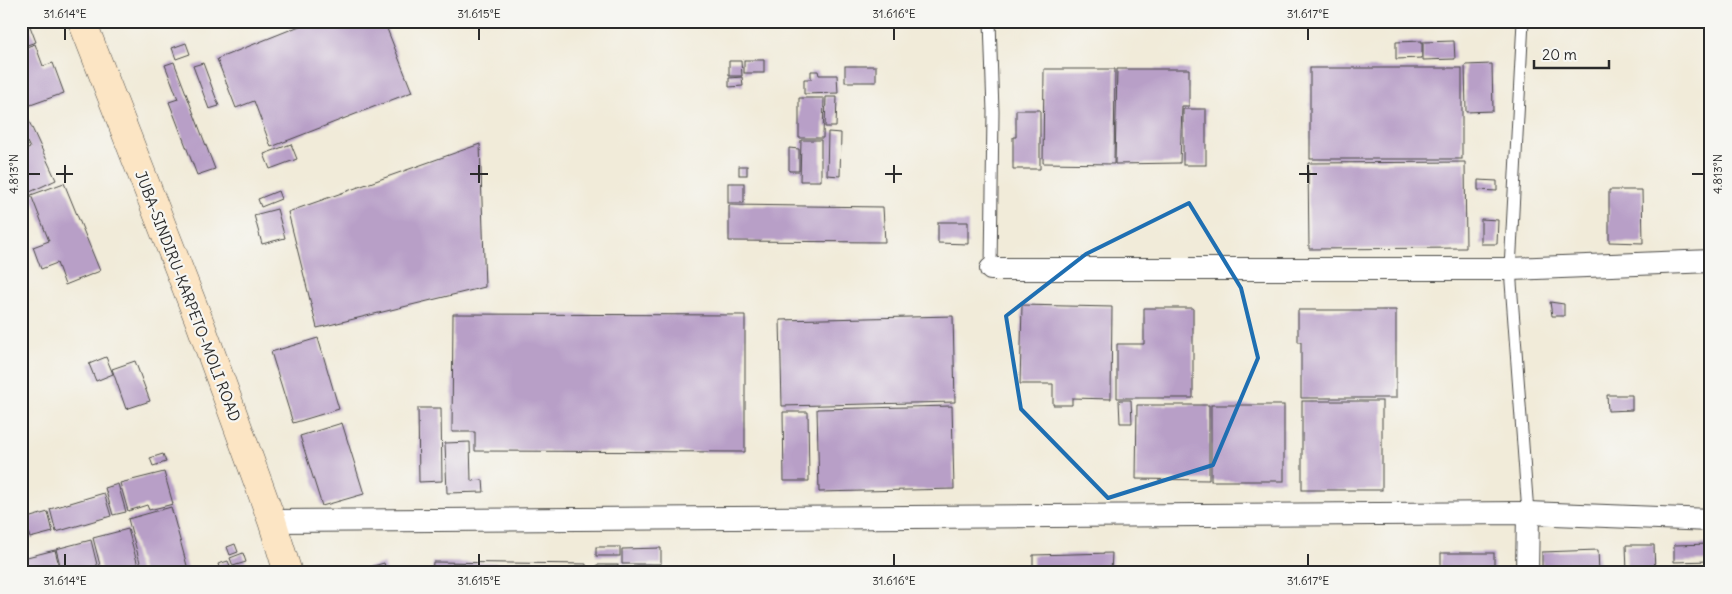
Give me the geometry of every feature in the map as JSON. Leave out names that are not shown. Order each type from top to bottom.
[{"type":"main road","name":"JUBA-SINDIRU-KARPETO-MOLI ROAD","points":[[82,21],[200,324],[272,521],[288,573]]},
{"type":"street","points":[[991,269],[1510,269],[1711,261]]},
{"type":"street","points":[[272,521],[1528,513],[1711,520]]},
{"type":"street","points":[[1527,573],[1528,513]]},
{"type":"lane","points":[[990,21],[993,112],[991,269]]},
{"type":"lane","points":[[1523,21],[1510,269],[1528,513]]},
{"type":"highlighted area","points":[[1189,203],[1241,288],[1258,358],[1213,465],[1108,498],[1021,409],[1006,316],[1086,254]]},
{"type":"building","points":[[21,21],[28,21],[36,42],[21,47]]},
{"type":"building","points":[[312,21],[384,21],[412,92],[271,147],[254,101],[236,108],[217,59]]},
{"type":"building","points":[[1422,41],[1422,58],[1396,59],[1396,42]]},
{"type":"building","points":[[1454,41],[1455,59],[1423,60],[1423,42]]},
{"type":"building","points":[[186,43],[190,54],[176,59],[172,48]]},
{"type":"building","points":[[35,44],[43,66],[53,63],[64,93],[25,107],[21,98],[21,49]]},
{"type":"building","points":[[744,60],[764,60],[764,73],[744,73]]},
{"type":"building","points":[[729,61],[741,61],[742,76],[729,76]]},
{"type":"building","points":[[174,62],[215,169],[197,175],[169,102],[178,99],[165,65]]},
{"type":"building","points":[[203,63],[219,106],[209,109],[193,66]]},
{"type":"building","points":[[1492,64],[1493,111],[1466,112],[1465,65]]},
{"type":"building","points":[[845,66],[876,66],[876,82],[845,82]]},
{"type":"building","points":[[1310,68],[1462,68],[1462,159],[1310,159]]},
{"type":"building","points":[[1044,69],[1115,69],[1114,164],[1043,163]]},
{"type":"building","points":[[1117,69],[1189,69],[1189,106],[1182,106],[1180,163],[1115,164]]},
{"type":"building","points":[[811,71],[818,71],[819,75],[837,75],[838,93],[804,94],[804,79],[811,79]]},
{"type":"building","points":[[742,77],[743,86],[729,87],[729,78]]},
{"type":"building","points":[[826,97],[837,97],[836,127],[825,127]]},
{"type":"building","points":[[799,98],[824,98],[823,138],[799,138]]},
{"type":"building","points":[[1183,109],[1206,109],[1206,165],[1183,165]]},
{"type":"building","points":[[1016,110],[1040,110],[1040,169],[1013,169],[1013,137],[1016,137]]},
{"type":"building","points":[[27,117],[56,180],[30,192],[21,173],[21,152],[30,148],[27,142],[21,144],[21,119]]},
{"type":"building","points":[[828,132],[841,133],[840,176],[827,175]]},
{"type":"building","points":[[801,140],[821,140],[821,181],[800,181]]},
{"type":"building","points":[[291,144],[297,159],[270,169],[264,154]]},
{"type":"building","points":[[480,144],[485,287],[317,328],[288,212]]},
{"type":"building","points":[[789,148],[799,149],[799,171],[789,171]]},
{"type":"building","points":[[1465,162],[1466,248],[1309,249],[1308,163]]},
{"type":"building","points":[[739,166],[747,166],[747,175],[739,175]]},
{"type":"building","points":[[1478,180],[1497,181],[1497,191],[1478,190]]},
{"type":"building","points":[[64,183],[100,271],[65,285],[57,263],[41,269],[33,247],[49,241],[31,195]]},
{"type":"building","points":[[728,183],[744,183],[744,203],[728,203]]},
{"type":"building","points":[[1609,190],[1642,190],[1643,243],[1609,242]]},
{"type":"building","points":[[278,191],[281,199],[261,207],[258,199]]},
{"type":"building","points":[[729,205],[883,207],[885,242],[729,241]]},
{"type":"building","points":[[277,209],[285,238],[262,244],[254,215]]},
{"type":"building","points":[[1481,219],[1498,220],[1497,244],[1481,244]]},
{"type":"building","points":[[938,222],[968,222],[968,244],[938,243]]},
{"type":"building","points":[[1550,302],[1564,304],[1564,316],[1552,316]]},
{"type":"building","points":[[1022,305],[1112,307],[1111,399],[1072,398],[1072,405],[1053,405],[1053,384],[1020,384]]},
{"type":"building","points":[[1144,308],[1193,308],[1193,398],[1117,398],[1117,344],[1144,344]]},
{"type":"building","points":[[1298,310],[1396,310],[1396,398],[1301,398],[1301,342],[1298,342]]},
{"type":"building","points":[[453,314],[745,315],[745,452],[475,451],[475,432],[452,432]]},
{"type":"building","points":[[953,316],[955,402],[782,406],[780,320]]},
{"type":"building","points":[[318,338],[339,409],[293,423],[271,352]]},
{"type":"building","points":[[106,357],[113,374],[96,381],[89,364]]},
{"type":"building","points":[[135,361],[150,401],[126,409],[112,369]]},
{"type":"building","points":[[1607,395],[1632,395],[1632,410],[1608,411]]},
{"type":"building","points":[[1119,400],[1131,400],[1132,423],[1120,423]]},
{"type":"building","points":[[1302,401],[1382,401],[1382,490],[1302,490]]},
{"type":"building","points":[[1137,405],[1209,405],[1209,480],[1136,479]]},
{"type":"building","points":[[1211,405],[1284,405],[1284,481],[1211,481]]},
{"type":"building","points":[[952,406],[954,489],[819,492],[817,409]]},
{"type":"building","points":[[418,408],[441,408],[442,481],[419,482]]},
{"type":"building","points":[[783,412],[808,412],[809,481],[784,481]]},
{"type":"building","points":[[342,423],[364,494],[322,506],[300,436]]},
{"type":"building","points":[[470,442],[471,481],[483,480],[484,492],[447,493],[445,443]]},
{"type":"building","points":[[163,454],[166,462],[153,466],[150,458]]},
{"type":"building","points":[[164,472],[173,504],[149,510],[147,505],[128,511],[120,483]]},
{"type":"building","points":[[118,484],[126,512],[113,515],[105,488]]},
{"type":"building","points":[[104,493],[111,516],[56,532],[50,509]]},
{"type":"building","points":[[171,507],[189,573],[143,573],[128,519]]},
{"type":"building","points":[[48,512],[53,532],[30,538],[24,519]]},
{"type":"building","points":[[21,521],[27,541],[21,543]]},
{"type":"building","points":[[128,529],[140,573],[102,573],[93,538]]},
{"type":"building","points":[[91,540],[99,573],[62,573],[56,549]]},
{"type":"building","points":[[235,544],[238,552],[230,555],[227,547]]},
{"type":"building","points":[[1711,544],[1711,561],[1674,562],[1674,545]]},
{"type":"building","points":[[1626,545],[1654,545],[1655,573],[1627,573]]},
{"type":"building","points":[[596,547],[620,547],[620,556],[596,556]]},
{"type":"building","points":[[661,548],[661,564],[622,564],[622,549]]},
{"type":"building","points":[[55,550],[61,573],[27,573],[23,558]]},
{"type":"building","points":[[1598,550],[1599,573],[1542,573],[1542,552]]},
{"type":"building","points":[[243,553],[246,562],[233,566],[230,558]]},
{"type":"building","points":[[1112,553],[1111,573],[1033,573],[1033,555]]},
{"type":"building","points":[[1441,553],[1494,553],[1494,573],[1441,573]]},
{"type":"building","points":[[228,561],[233,573],[221,573],[218,564]]},
{"type":"building","points":[[433,562],[586,564],[586,573],[432,573]]},
{"type":"building","points":[[384,563],[387,573],[353,573],[353,572]]},
{"type":"building","points":[[597,565],[618,565],[618,573],[597,573]]},
{"type":"building","points":[[637,566],[654,566],[654,573],[637,573]]}]
